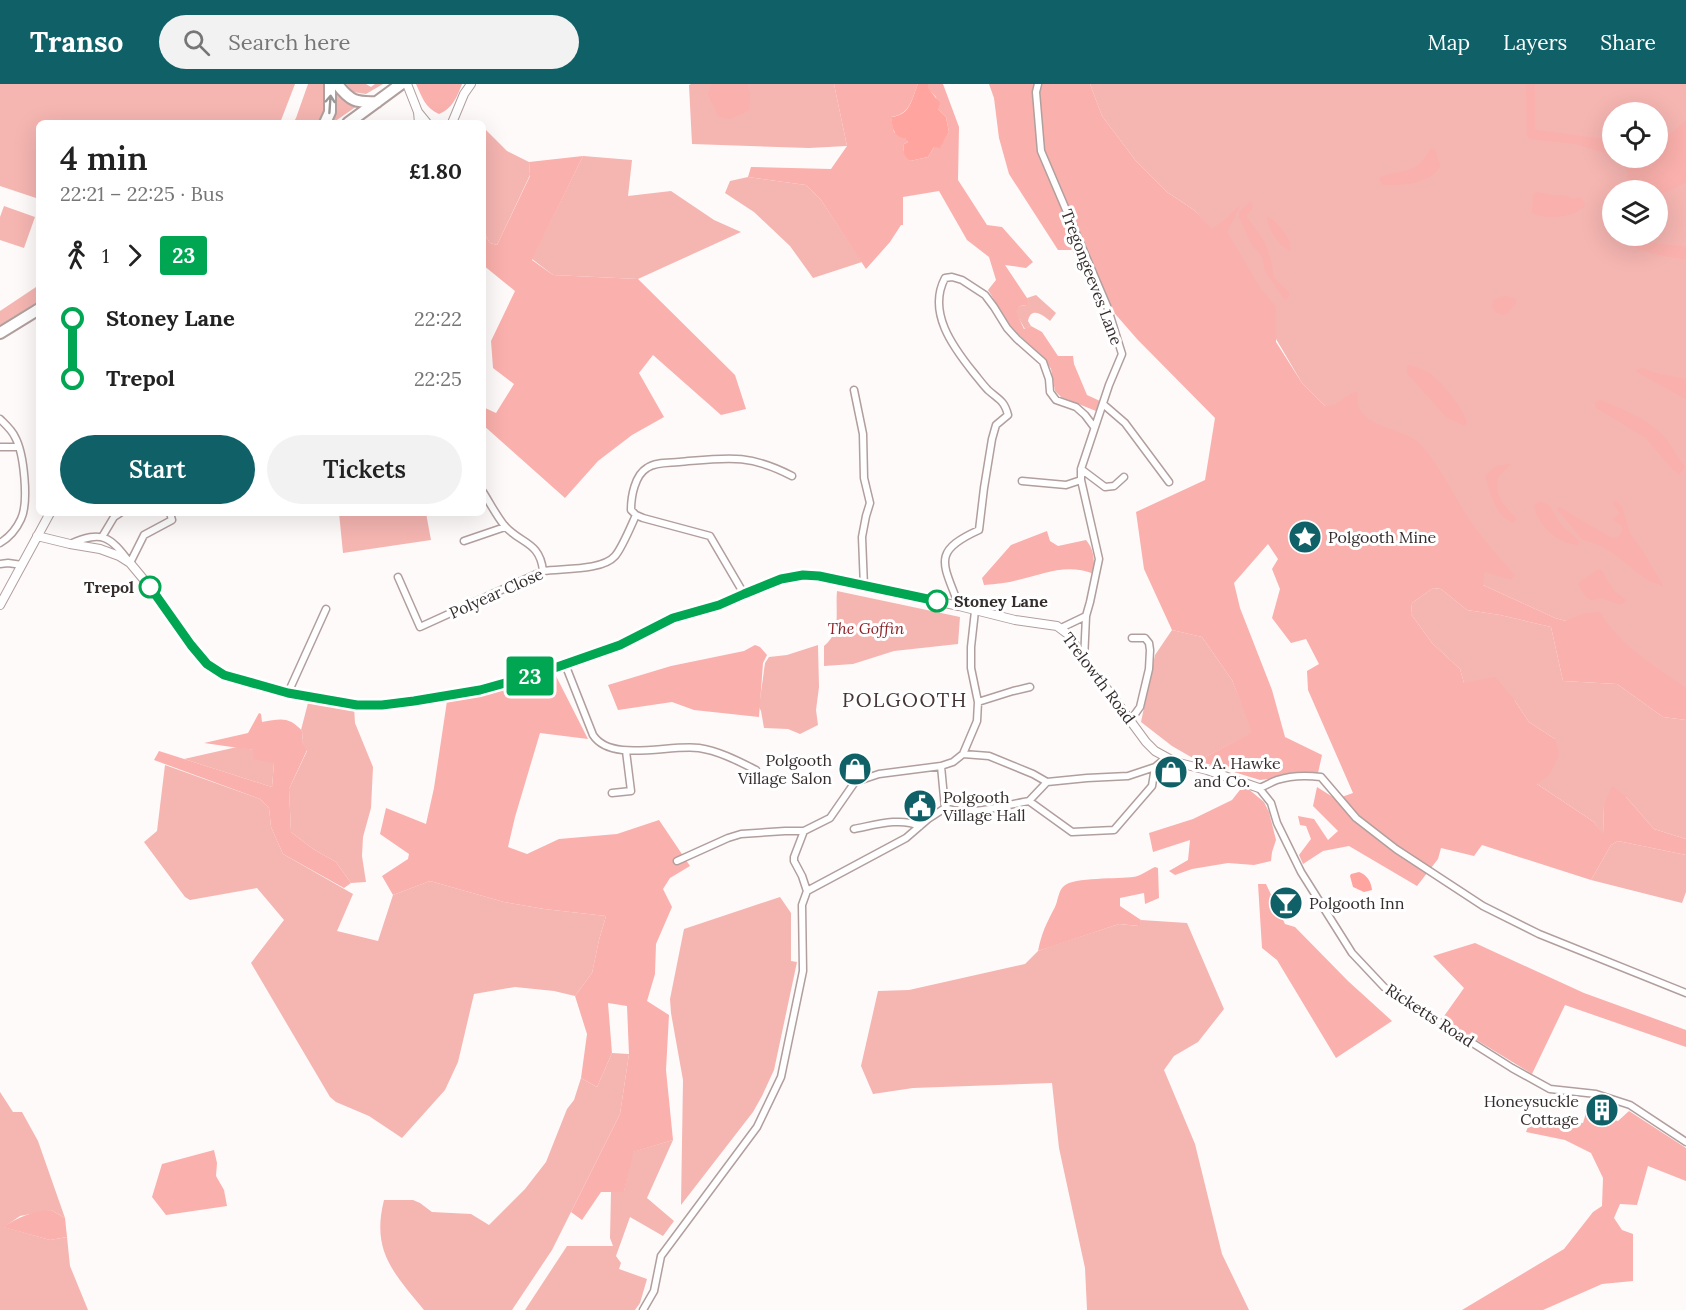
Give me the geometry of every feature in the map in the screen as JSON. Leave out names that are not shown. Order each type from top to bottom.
[{"type":"highway","points":[[326,120],[330,112],[330,84]]},
{"type":"highway","points":[[337,84],[355,101],[378,102]]},
{"type":"highway","points":[[352,120],[401,84]]},
{"type":"highway","points":[[0,333],[36,311]]},
{"type":"street","points":[[407,84],[419,120]]},
{"type":"street","points":[[464,84],[464,94]]},
{"type":"street","points":[[453,120],[464,94],[471,84]]},
{"type":"street","name":"Tregongeeves Lane","points":[[1038,84],[1036,92],[1041,151],[1107,306],[1122,354],[1094,427],[1081,469],[1081,480],[1099,559],[1086,616],[1084,660]]},
{"type":"street","points":[[418,112],[425,120]]},
{"type":"street","points":[[959,606],[946,571],[946,553],[948,548],[956,542],[979,530],[996,425],[1008,415],[1006,405],[988,390],[949,339],[941,318],[939,295],[945,278],[952,277],[962,280],[985,295],[1007,328],[1043,362],[1049,379],[1050,392],[1056,400],[1076,407],[1094,427]]},
{"type":"street","points":[[854,390],[863,434],[864,478],[870,503],[862,537],[864,587]]},
{"type":"street","points":[[1103,404],[1125,423],[1169,483]]},
{"type":"street","points":[[0,419],[14,435],[22,459],[25,486],[22,517],[11,536],[0,543]]},
{"type":"street","points":[[0,447],[18,447]]},
{"type":"street","points":[[744,594],[710,536],[636,515],[631,510],[636,483],[640,474],[648,467],[732,457],[768,465],[792,476]]},
{"type":"street","points":[[1081,469],[1105,487],[1114,486],[1124,477]]},
{"type":"street","points":[[1023,481],[1066,484],[1081,480]]},
{"type":"street","points":[[486,497],[505,527],[538,552],[542,560],[543,571]]},
{"type":"street","name":"Polyear Close","points":[[398,577],[420,627],[543,571],[601,565],[615,556],[636,515]]},
{"type":"street","points":[[0,605],[48,516]]},
{"type":"street","points":[[102,537],[116,516]]},
{"type":"street","points":[[70,544],[87,537],[102,537],[118,547],[130,563],[144,535],[172,519],[171,516]]},
{"type":"street","points":[[464,541],[505,527]]},
{"type":"street","name":"Trelowth Road","points":[[37,536],[100,549],[130,563],[150,586],[191,645],[207,664],[224,675],[288,693],[357,705],[382,705],[480,690],[537,674],[620,645],[673,618],[719,605],[781,579],[803,575],[819,576],[1015,620],[1057,626],[1068,635],[1084,660],[1155,751],[1181,764],[1207,770],[1259,788]]},
{"type":"street","points":[[0,564],[22,564]]},
{"type":"street","points":[[288,693],[326,609]]},
{"type":"street","points":[[677,861],[741,834],[804,831],[830,818],[855,782],[879,774],[953,762],[963,754],[977,721],[978,702],[971,668],[975,611]]},
{"type":"street","points":[[1061,628],[1086,616]]},
{"type":"street","points":[[1130,720],[1140,706],[1149,669],[1150,650],[1145,638],[1132,639]]},
{"type":"street","points":[[565,664],[597,742],[615,750],[626,751],[700,748],[756,770]]},
{"type":"street","points":[[978,702],[1013,690],[1030,687]]},
{"type":"street","points":[[612,793],[632,791],[626,751]]},
{"type":"street","points":[[963,754],[989,756],[1047,782],[1128,776],[1155,767],[1166,758]]},
{"type":"street","points":[[941,765],[945,808]]},
{"type":"street","points":[[1029,801],[1072,832],[1114,831],[1152,786],[1155,767]]},
{"type":"street","points":[[1259,788],[1276,780],[1302,775],[1321,777],[1356,818],[1396,849],[1483,906],[1539,934],[1686,993]]},
{"type":"street","points":[[807,891],[906,838],[945,808],[975,811],[1029,801],[1047,782]]},
{"type":"street","name":"Ricketts Road","points":[[1259,788],[1271,803],[1277,823],[1301,872],[1352,953],[1384,987],[1512,1068],[1550,1089],[1596,1094],[1630,1105],[1686,1142]]},
{"type":"street","points":[[854,829],[899,822],[920,826]]},
{"type":"street","points":[[643,1310],[654,1291],[661,1256],[756,1127],[781,1077],[803,971],[802,904],[807,891],[794,861],[804,831]]},
{"type":"green space","points":[[0,84],[295,84],[281,120],[36,120],[36,198],[0,186]]},
{"type":"green space","points":[[308,84],[327,84],[329,104],[322,120],[295,120]]},
{"type":"green space","points":[[346,84],[366,84],[371,87],[375,84],[383,84],[366,94],[353,92]]},
{"type":"green space","points":[[834,84],[847,146],[809,148],[692,144],[689,85]]},
{"type":"green space","points":[[1090,84],[1686,84],[1686,689],[1566,621],[1483,585],[1302,383],[1211,229],[1194,210],[1167,192],[1136,161],[1102,116]]},
{"type":"green space","points":[[333,85],[357,106],[337,120],[332,120]]},
{"type":"green space","points":[[486,130],[507,151],[529,162],[530,175],[497,245],[490,243],[486,236]]},
{"type":"green space","points":[[583,156],[632,160],[628,196],[671,191],[714,220],[741,232],[638,279],[553,275],[532,259]]},
{"type":"green space","points":[[748,177],[806,185],[821,200],[862,262],[813,278],[790,246],[754,212],[725,193],[730,181]]},
{"type":"green space","points":[[4,206],[35,217],[24,248],[0,240],[0,217]]},
{"type":"green space","points":[[36,287],[36,303],[0,325],[0,311]]},
{"type":"green space","points":[[1036,295],[1056,313],[1050,321],[1038,313],[1032,314],[1028,321],[1031,326],[1025,329],[1015,312],[1020,306],[1027,305],[1027,298]]},
{"type":"green space","points":[[339,516],[427,516],[431,540],[343,553]]},
{"type":"green space","points":[[1433,588],[1441,589],[1467,610],[1551,627],[1563,681],[1617,684],[1663,717],[1686,720],[1686,839],[1654,829],[1626,797],[1604,805],[1603,835],[1594,822],[1537,784],[1555,739],[1529,722],[1515,701],[1464,683],[1460,669],[1432,643],[1411,614],[1412,603]]},
{"type":"green space","name":"The Goffin","points":[[837,591],[960,617],[958,644],[894,651],[853,664],[824,666],[824,646],[830,640],[837,621]]},
{"type":"green space","points":[[1172,630],[1202,637],[1232,680],[1253,732],[1198,761],[1172,746],[1141,722],[1155,655]]},
{"type":"green space","points":[[818,645],[819,687],[816,710],[818,725],[800,734],[788,729],[764,728],[759,707],[765,663],[769,657],[787,655]]},
{"type":"green space","points":[[309,699],[354,707],[355,723],[373,767],[371,808],[363,837],[362,856],[366,882],[351,883],[336,862],[313,849],[291,832],[289,789],[307,751],[302,741],[303,732],[301,730]]},
{"type":"green space","points":[[237,747],[254,750],[274,763],[272,787],[184,759]]},
{"type":"green space","points":[[165,765],[260,799],[269,808],[271,827],[283,854],[353,894],[337,931],[378,941],[393,895],[430,881],[504,902],[606,916],[592,973],[575,996],[554,991],[515,987],[474,994],[458,1062],[445,1090],[402,1138],[369,1116],[336,1102],[330,1097],[251,963],[284,920],[257,888],[190,900],[185,897],[144,842],[157,831]]},
{"type":"green space","points":[[1618,841],[1686,855],[1686,892],[1682,903],[1591,880],[1611,845]]},
{"type":"green space","points":[[780,897],[791,913],[791,961],[797,962],[774,1070],[753,1112],[681,1205],[683,1080],[670,999],[684,929]]},
{"type":"green space","points":[[1141,920],[1187,923],[1224,1009],[1198,1042],[1174,1056],[1164,1070],[1195,1144],[1222,1254],[1249,1310],[1087,1310],[1085,1268],[1059,1148],[1052,1083],[913,1088],[873,1094],[861,1066],[878,991],[909,990],[1025,964],[1038,951],[1119,924],[1138,926]]},
{"type":"green space","points":[[612,1053],[629,1054],[620,1114],[552,1250],[512,1310],[424,1310],[395,1273],[383,1248],[381,1218],[384,1200],[413,1200],[432,1212],[471,1214],[489,1225],[525,1189],[546,1162],[567,1109],[574,1100],[581,1078],[597,1087]]},
{"type":"green space","points":[[0,1092],[13,1112],[22,1112],[38,1141],[65,1218],[51,1210],[20,1216],[4,1227],[50,1240],[67,1237],[70,1266],[88,1310],[0,1310]]},
{"type":"green space","points":[[673,1140],[647,1198],[674,1221],[663,1236],[630,1217],[616,1256],[621,1263],[619,1269],[647,1279],[640,1303],[635,1310],[525,1310],[567,1246],[613,1246],[610,1238],[611,1192],[624,1191],[632,1152]]},
{"type":"shaded area","points":[[416,84],[462,84],[451,106],[439,114],[427,105]]},
{"type":"shaded area","points":[[712,84],[747,84],[750,94],[749,110],[730,119],[718,116],[708,94]]},
{"type":"shaded area","points":[[834,84],[918,84],[912,101],[903,113],[891,117],[894,132],[908,142],[904,144],[903,150],[910,161],[928,157],[934,147],[940,147],[949,132],[946,117],[938,109],[936,97],[927,88],[929,84],[943,84],[959,127],[958,180],[987,225],[1002,227],[1033,262],[1026,268],[1005,265],[1027,298],[1027,305],[1020,306],[1016,312],[1024,329],[1031,326],[1042,332],[1058,356],[1073,356],[1087,395],[1100,401],[1096,411],[1061,397],[1055,391],[1051,369],[1045,359],[1009,324],[988,290],[996,280],[989,257],[967,240],[939,191],[903,197],[903,225],[866,269],[821,200],[806,185],[748,177],[751,167],[831,169],[847,146]]},
{"type":"shaded area","points":[[918,84],[929,84],[928,88],[940,103],[938,109],[946,117],[949,132],[940,148],[934,147],[928,157],[910,161],[903,152],[904,144],[908,142],[896,134],[891,117],[898,116],[906,110]]},
{"type":"shaded area","points":[[989,84],[1090,84],[1102,116],[1136,161],[1167,192],[1194,210],[1212,229],[1240,205],[1227,232],[1260,288],[1276,307],[1276,342],[1302,383],[1325,406],[1331,406],[1357,392],[1359,408],[1365,416],[1420,444],[1476,529],[1515,576],[1510,579],[1484,572],[1483,585],[1566,621],[1582,614],[1600,612],[1627,645],[1686,688],[1686,720],[1663,717],[1617,684],[1563,681],[1551,627],[1467,610],[1441,589],[1433,588],[1412,603],[1411,614],[1432,643],[1460,669],[1464,683],[1495,677],[1529,722],[1555,739],[1559,755],[1549,775],[1537,784],[1594,822],[1603,834],[1604,805],[1612,786],[1626,797],[1654,829],[1686,839],[1686,855],[1618,841],[1611,845],[1591,880],[1482,845],[1474,856],[1441,848],[1438,859],[1417,886],[1349,846],[1323,851],[1303,864],[1299,855],[1311,839],[1306,826],[1300,825],[1298,816],[1314,819],[1328,840],[1338,831],[1313,806],[1317,787],[1336,799],[1353,793],[1308,690],[1307,671],[1319,664],[1306,639],[1291,643],[1272,618],[1280,589],[1272,569],[1278,559],[1268,544],[1234,583],[1240,608],[1272,690],[1285,737],[1322,755],[1318,773],[1260,780],[1198,761],[1252,732],[1232,680],[1202,637],[1172,630],[1144,569],[1136,512],[1205,480],[1215,418],[1137,339],[1090,285],[1072,250],[1058,250],[1009,174],[999,138],[994,98]]},
{"type":"shaded area","points":[[1526,84],[1535,84],[1535,130],[1602,139],[1602,152],[1576,144],[1531,139],[1527,136]]},
{"type":"shaded area","points":[[1686,120],[1686,182],[1668,191],[1668,180],[1628,180],[1626,168],[1668,168],[1668,136]]},
{"type":"shaded area","points":[[1430,149],[1435,149],[1440,166],[1429,177],[1414,183],[1382,185],[1379,178],[1408,170],[1420,164]]},
{"type":"shaded area","points":[[583,156],[532,260],[553,275],[638,279],[735,375],[746,409],[721,415],[653,355],[639,373],[664,417],[632,435],[598,461],[565,498],[486,428],[486,408],[496,413],[514,384],[493,368],[491,341],[515,291],[486,267],[486,236],[490,243],[497,245],[530,176],[529,162]]},
{"type":"shaded area","points":[[1536,192],[1564,195],[1573,199],[1580,197],[1585,206],[1566,215],[1545,217],[1538,215],[1532,213],[1533,195]]},
{"type":"shaded area","points":[[1251,201],[1252,209],[1246,216],[1264,241],[1271,260],[1274,278],[1289,293],[1285,300],[1265,271],[1262,256],[1252,245],[1239,217],[1239,212]]},
{"type":"shaded area","points":[[1267,217],[1275,222],[1290,242],[1290,251],[1275,237]]},
{"type":"shaded area","points":[[1668,245],[1686,247],[1686,259],[1669,257],[1632,246]]},
{"type":"shaded area","points":[[1505,296],[1516,299],[1516,303],[1504,315],[1497,313],[1492,307],[1493,300]]},
{"type":"shaded area","points":[[1407,365],[1427,372],[1440,383],[1461,410],[1467,423],[1465,426],[1446,417],[1407,373]]},
{"type":"shaded area","points":[[1642,368],[1686,379],[1686,399],[1635,371]]},
{"type":"shaded area","points":[[1601,400],[1636,416],[1660,433],[1685,467],[1679,474],[1646,438],[1595,407],[1595,402]]},
{"type":"shaded area","points":[[1511,464],[1497,478],[1497,490],[1507,509],[1515,517],[1516,520],[1513,522],[1498,510],[1485,476],[1496,466]]},
{"type":"shaded area","points":[[1616,501],[1622,507],[1630,534],[1663,586],[1647,579],[1601,546],[1583,540],[1557,509],[1559,507],[1610,537],[1617,538],[1622,532],[1622,526],[1613,520],[1620,513],[1613,503]]},
{"type":"shaded area","points":[[1539,502],[1550,506],[1561,525],[1578,540],[1577,545],[1555,537],[1544,526],[1534,506]]},
{"type":"shaded area","points":[[1047,531],[1050,541],[1058,546],[1086,540],[1094,560],[1094,574],[1065,569],[1010,582],[984,585],[982,578],[1011,545]]},
{"type":"shaded area","points":[[1597,570],[1601,570],[1614,591],[1626,600],[1624,603],[1619,604],[1601,598],[1592,600],[1587,598],[1578,584]]},
{"type":"shaded area","points":[[755,645],[767,655],[763,663],[759,717],[694,710],[672,702],[618,710],[608,685],[671,666],[744,651]]},
{"type":"shaded area","points":[[556,676],[588,739],[540,733],[508,847],[527,854],[559,839],[617,834],[659,820],[690,866],[670,878],[663,889],[672,907],[656,944],[655,974],[647,1001],[669,1015],[666,1070],[673,1140],[633,1152],[624,1192],[601,1192],[582,1220],[571,1212],[620,1114],[629,1054],[627,1006],[608,1003],[612,1053],[597,1087],[581,1078],[587,1034],[575,996],[592,973],[606,916],[504,902],[430,881],[393,895],[382,876],[408,859],[409,854],[380,834],[386,808],[426,824],[434,788],[447,701]]},
{"type":"shaded area","points":[[259,713],[262,722],[289,721],[303,732],[302,741],[307,750],[289,789],[291,832],[313,849],[336,862],[351,883],[344,888],[283,854],[271,827],[269,808],[260,799],[154,760],[159,751],[272,787],[274,763],[254,759],[253,750],[204,743],[248,733]]},
{"type":"shaded area","points":[[1243,786],[1264,802],[1269,812],[1276,840],[1271,861],[1254,865],[1228,863],[1192,869],[1175,875],[1169,871],[1188,860],[1190,840],[1153,852],[1149,833],[1193,819],[1232,800]]},
{"type":"shaded area","points":[[1155,867],[1158,868],[1159,898],[1145,904],[1144,893],[1120,898],[1120,906],[1141,920],[1139,926],[1119,924],[1038,951],[1045,928],[1064,886],[1077,881],[1127,878]]},
{"type":"shaded area","points":[[1359,872],[1368,879],[1372,890],[1364,892],[1353,887],[1350,876]]},
{"type":"shaded area","points":[[1258,884],[1266,884],[1285,924],[1295,927],[1348,981],[1392,1021],[1336,1058],[1277,960],[1262,948]]},
{"type":"shaded area","points":[[1475,943],[1584,993],[1686,1030],[1686,1047],[1565,1005],[1532,1074],[1442,1019],[1464,988],[1433,956]]},
{"type":"shaded area","points":[[1629,1111],[1686,1148],[1686,1181],[1648,1166],[1637,1205],[1620,1204],[1614,1218],[1622,1230],[1633,1234],[1633,1281],[1602,1284],[1543,1310],[1462,1310],[1564,1249],[1593,1212],[1602,1206],[1603,1178],[1591,1153],[1565,1140],[1526,1132],[1531,1119],[1583,1123],[1586,1113],[1618,1121]]},
{"type":"shaded area","points":[[214,1150],[217,1163],[216,1176],[224,1190],[227,1206],[166,1215],[152,1197],[162,1164]]},
{"type":"shaded area","points":[[51,1210],[65,1218],[67,1237],[50,1240],[3,1227],[26,1215]]},
{"type":"bus line","name":"23","points":[[150,587],[191,645],[207,664],[224,675],[288,693],[357,705],[382,705],[480,690],[537,674],[620,645],[673,618],[719,605],[781,579],[803,575],[819,576],[937,601]]},
{"type":"place","name":"Polgooth Mine","points":[[1305,537]]},
{"type":"place","name":"Trepol","points":[[150,587]]},
{"type":"place","name":"Stoney Lane","points":[[937,601]]},
{"type":"place","name":"Polgooth Village Salon","points":[[855,769]]},
{"type":"place","name":"R. A. Hawke and Co.","points":[[1171,772]]},
{"type":"place","name":"Polgooth Village Hall","points":[[920,806]]},
{"type":"place","name":"Polgooth Inn","points":[[1286,903]]},
{"type":"place","name":"Honeysuckle Cottage","points":[[1602,1110]]},
{"type":"district","name":"POLGOOTH","points":[[905,699]]}]
